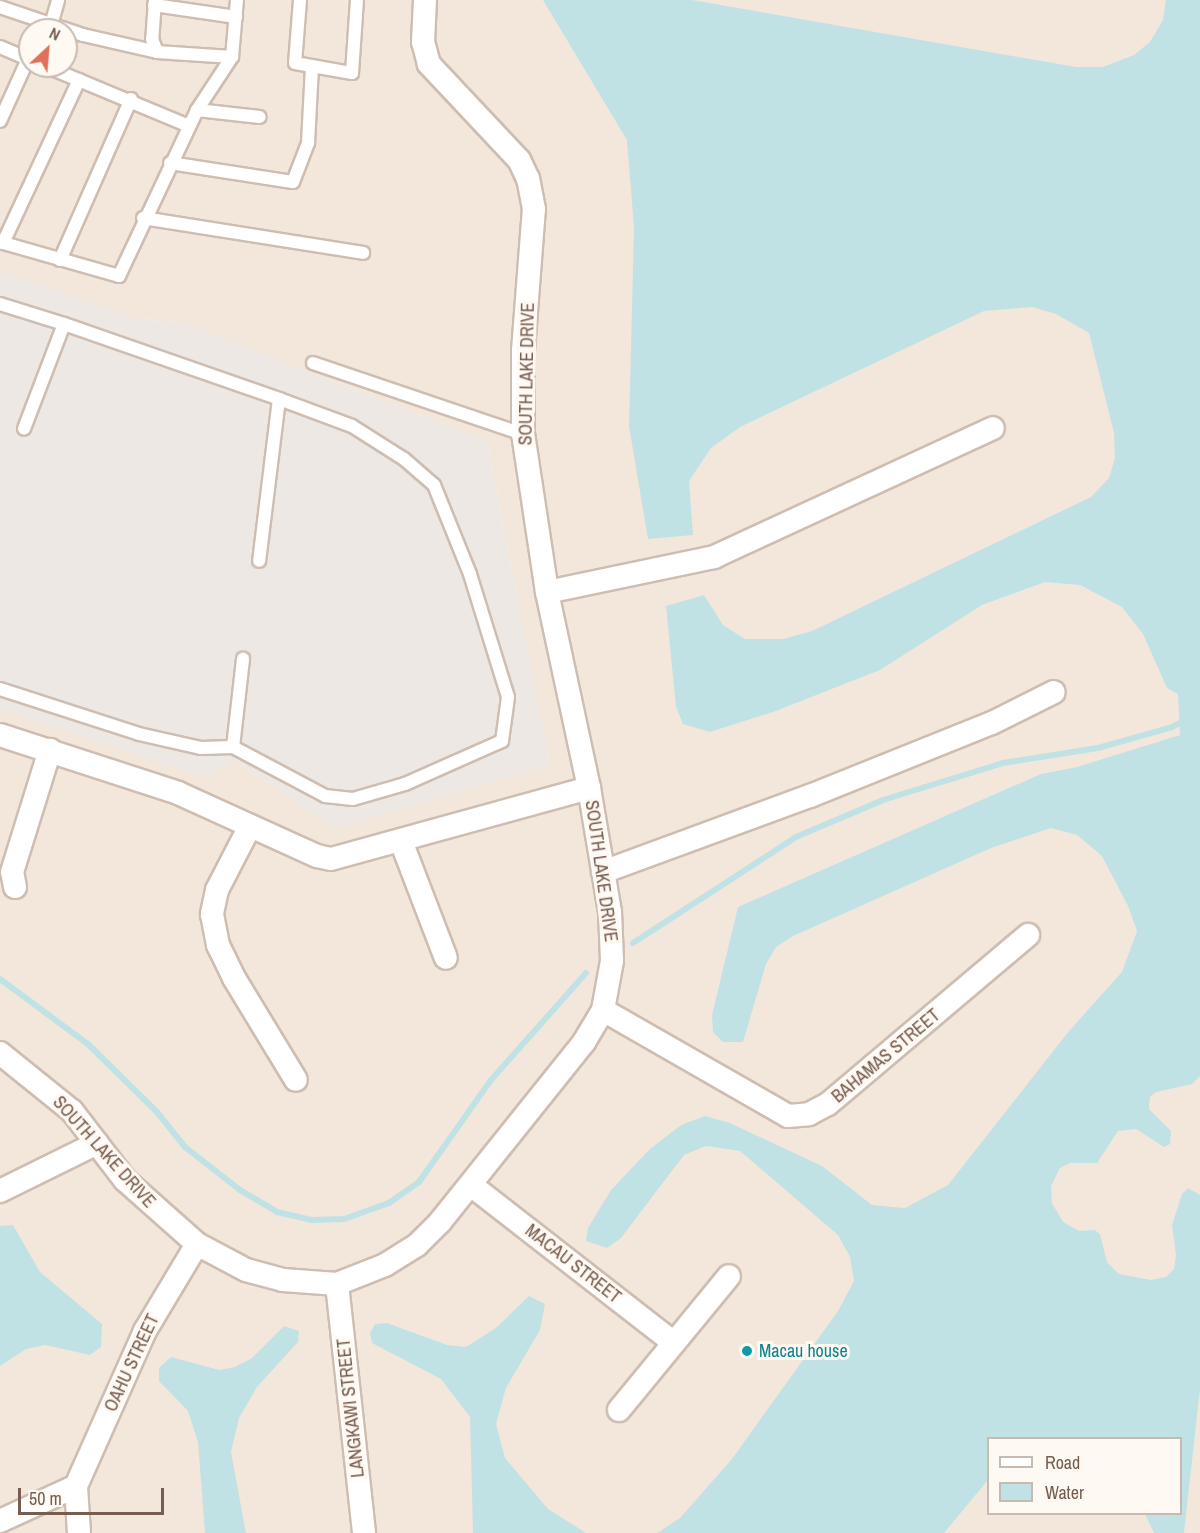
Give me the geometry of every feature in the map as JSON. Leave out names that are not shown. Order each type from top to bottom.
[{"type":"street","name":"SOUTH LAKE DRIVE","points":[[0,1053],[72,1112],[125,1180],[197,1244],[246,1270],[274,1278],[337,1284],[385,1266],[417,1245],[471,1185],[584,1042],[603,1010],[612,961],[603,872],[589,788],[547,592],[523,435],[523,351],[534,209],[528,179],[510,148],[429,64],[423,42],[425,0]]},
{"type":"street","points":[[547,592],[714,557],[993,428]]},
{"type":"street","points":[[603,872],[810,796],[992,723],[1053,692]]},
{"type":"street","points":[[0,735],[178,793],[317,856],[331,859],[589,788]]},
{"type":"street","points":[[15,887],[12,872],[50,750]]},
{"type":"street","points":[[250,826],[217,890],[212,914],[218,945],[234,978],[296,1080]]},
{"type":"street","points":[[401,841],[446,958]]},
{"type":"street","name":"BAHAMAS STREET","points":[[603,1010],[788,1116],[809,1114],[828,1104],[1028,935]]},
{"type":"street","points":[[0,1191],[97,1143]]},
{"type":"street","name":"MACAU STREET","points":[[471,1185],[674,1343]]},
{"type":"street","name":"OAHU STREET","points":[[76,1486],[145,1331],[197,1244]]},
{"type":"street","points":[[619,1410],[729,1276]]},
{"type":"street","name":"LANGKAWI STREET","points":[[337,1284],[364,1533]]},
{"type":"street","points":[[0,1521],[76,1486],[79,1533]]},
{"type":"lane","points":[[53,18],[58,0]]},
{"type":"lane","points":[[79,80],[2,242],[119,276],[143,218],[197,110],[232,57],[237,0]]},
{"type":"lane","points":[[300,0],[295,63],[352,73],[357,0]]},
{"type":"lane","points":[[157,52],[152,39],[155,3],[236,17]]},
{"type":"lane","points":[[0,7],[31,18]]},
{"type":"lane","points":[[78,32],[157,52],[232,57]]},
{"type":"lane","points":[[0,47],[18,54]]},
{"type":"lane","points":[[170,163],[293,182],[308,143],[312,66]]},
{"type":"lane","points":[[0,121],[20,78]]},
{"type":"lane","points":[[74,78],[131,99],[189,126]]},
{"type":"lane","points":[[60,260],[131,99]]},
{"type":"lane","points":[[197,110],[260,117]]},
{"type":"lane","points":[[143,218],[363,253]]},
{"type":"lane","points":[[0,304],[64,324],[352,426],[404,459],[434,485],[471,574],[508,697],[502,741],[416,780],[354,799],[325,796],[232,747],[201,748],[139,734],[0,688]]},
{"type":"lane","points":[[24,429],[64,324]]},
{"type":"lane","points":[[313,363],[523,435]]},
{"type":"lane","points":[[259,561],[279,399]]},
{"type":"lane","points":[[232,747],[243,659]]},
{"type":"shaded area","points":[[0,0],[1200,0],[1200,1533],[0,1533],[0,709],[63,728],[236,761],[334,829],[550,765],[487,441],[180,322],[138,319],[0,271]]},
{"type":"shaded area","points":[[0,271],[138,319],[180,322],[487,441],[550,765],[334,829],[236,761],[204,777],[0,709]]},
{"type":"water","points":[[543,0],[692,0],[1076,67],[1103,67],[1134,55],[1150,42],[1163,20],[1166,0],[1200,0],[1200,1076],[1192,1084],[1156,1092],[1150,1097],[1149,1109],[1171,1131],[1170,1144],[1164,1147],[1136,1129],[1118,1131],[1097,1163],[1070,1163],[1060,1168],[1051,1186],[1052,1203],[1063,1222],[1079,1231],[1095,1230],[1100,1234],[1107,1262],[1119,1274],[1151,1280],[1166,1277],[1174,1269],[1176,1255],[1172,1225],[1182,1194],[1188,1188],[1200,1195],[1200,1389],[1184,1533],[1154,1533],[1145,1515],[1182,1515],[1182,1437],[987,1437],[987,1481],[944,1533],[657,1533],[680,1518],[732,1459],[838,1311],[854,1281],[850,1257],[838,1235],[740,1151],[706,1146],[684,1155],[621,1238],[607,1248],[586,1241],[588,1228],[611,1190],[650,1149],[681,1125],[705,1116],[730,1123],[822,1166],[872,1205],[905,1208],[948,1185],[1069,1031],[1122,972],[1137,931],[1128,906],[1102,856],[1077,835],[1051,828],[991,848],[793,936],[776,947],[766,964],[743,1042],[723,1042],[713,1032],[712,1015],[738,907],[1041,774],[1077,767],[1180,735],[1178,694],[1167,688],[1143,634],[1122,607],[1080,585],[1045,582],[982,605],[880,670],[773,712],[710,732],[683,724],[676,707],[666,606],[704,595],[723,625],[745,639],[783,639],[812,631],[1091,497],[1109,478],[1115,458],[1114,433],[1089,333],[1056,314],[1032,307],[984,311],[740,427],[711,448],[689,481],[693,535],[648,539],[629,426],[634,228],[627,140]]},
{"type":"water","points":[[13,1225],[40,1272],[102,1324],[101,1347],[90,1355],[45,1345],[26,1349],[0,1366],[0,1226]]},
{"type":"water","points":[[529,1296],[545,1304],[540,1330],[506,1388],[496,1424],[505,1458],[548,1509],[586,1533],[473,1533],[470,1417],[441,1379],[372,1343],[370,1333],[375,1324],[387,1323],[447,1345],[466,1347],[496,1328]]},
{"type":"water","points":[[284,1326],[299,1331],[298,1342],[257,1387],[239,1418],[231,1452],[246,1533],[205,1533],[198,1442],[188,1411],[159,1381],[159,1368],[171,1357],[219,1370],[235,1367],[252,1358]]},
{"type":"waterway","points":[[633,943],[796,837],[883,800],[1003,763],[1098,748],[1172,727],[1200,713]]},
{"type":"waterway","points":[[0,979],[88,1044],[157,1112],[185,1147],[240,1190],[277,1212],[313,1220],[344,1219],[389,1203],[419,1182],[491,1080],[586,973]]},
{"type":"place","name":"Macau house","points":[[747,1351]]}]
